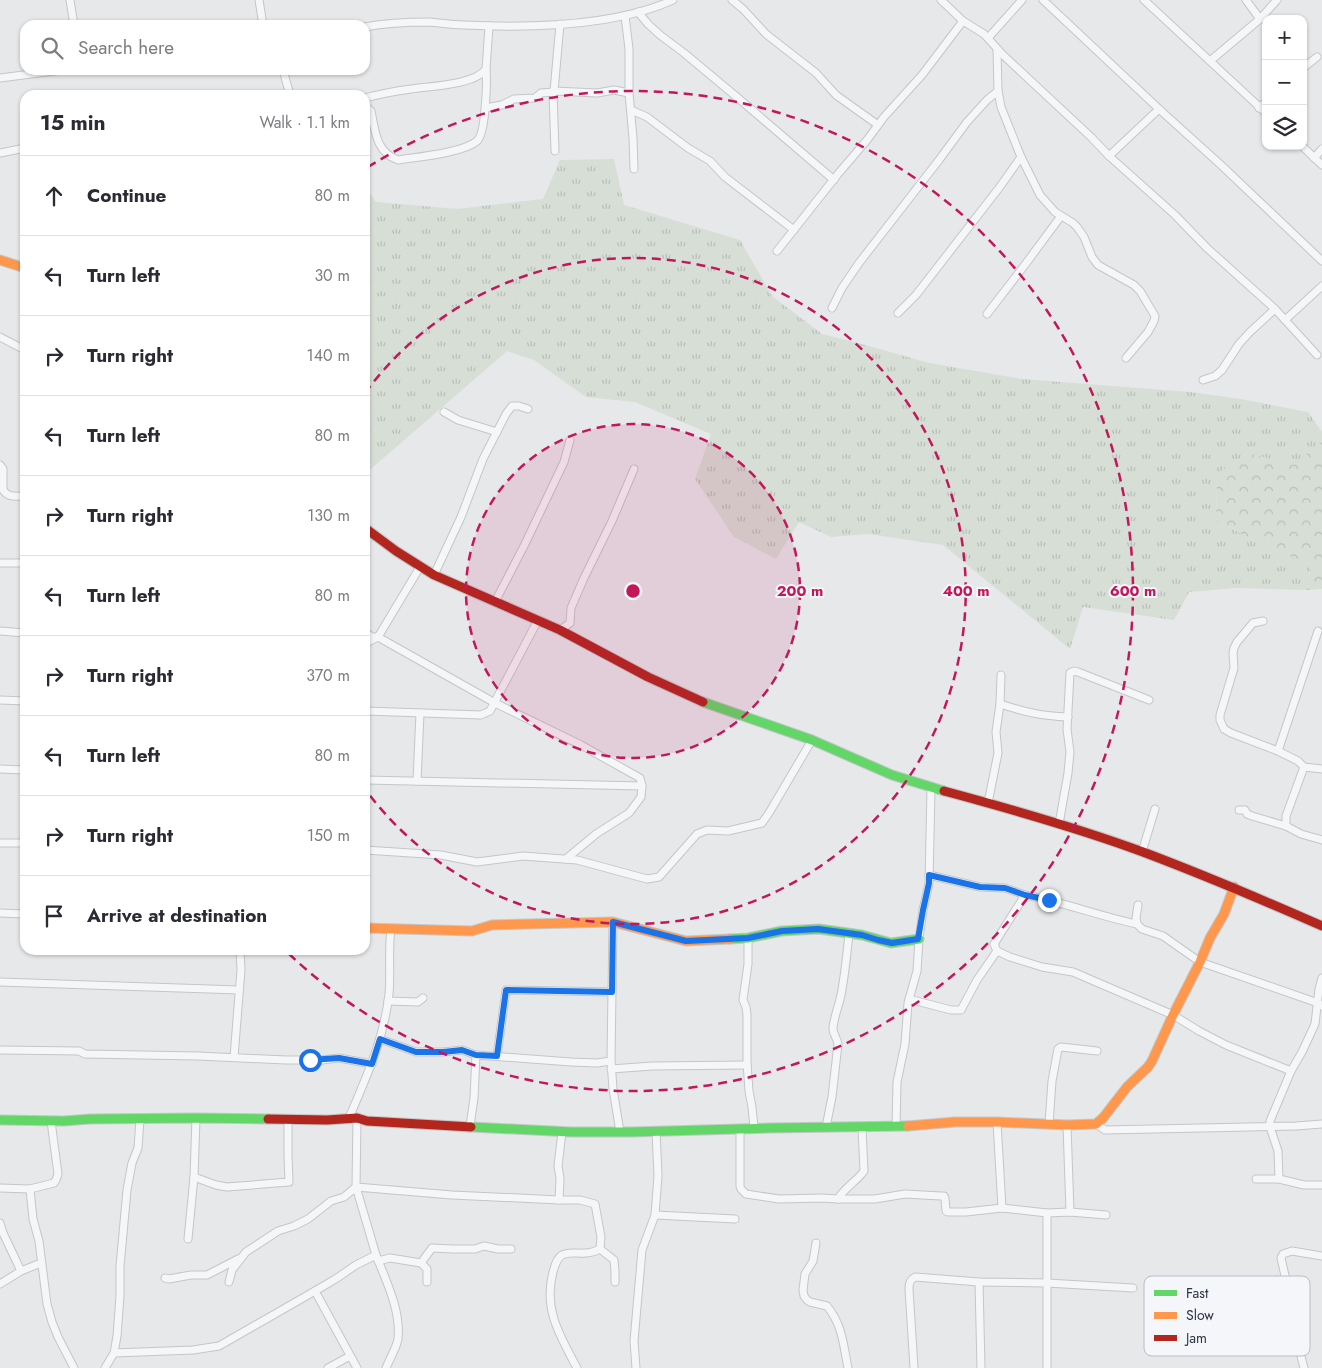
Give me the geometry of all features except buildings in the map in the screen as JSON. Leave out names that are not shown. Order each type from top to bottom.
[{"type":"street","points":[[259,0],[262,20]]},
{"type":"street","points":[[370,26],[387,23],[429,22],[489,26],[560,24],[625,16],[654,8],[673,0]]},
{"type":"street","points":[[732,0],[766,34],[816,73],[836,95],[878,126]]},
{"type":"street","points":[[941,0],[963,21],[988,38],[997,49],[1109,156],[1275,309],[1317,355]]},
{"type":"street","points":[[988,38],[1022,0]]},
{"type":"street","points":[[1043,0],[1322,261]]},
{"type":"street","points":[[1144,0],[1262,110]]},
{"type":"street","points":[[1246,0],[1260,19]]},
{"type":"street","points":[[1210,61],[1260,19],[1278,0]]},
{"type":"street","points":[[71,1],[73,20]]},
{"type":"street","points":[[638,12],[660,35],[684,53],[834,180]]},
{"type":"street","points":[[625,16],[629,49],[629,93],[634,169]]},
{"type":"street","points":[[777,251],[884,118],[922,75],[963,21]]},
{"type":"street","points":[[555,151],[553,91],[560,24]]},
{"type":"street","points":[[370,110],[378,142],[382,150],[398,160],[452,151],[477,141],[483,124],[487,92],[486,70],[489,26]]},
{"type":"street","points":[[997,49],[998,91],[1001,107],[1021,157],[1040,195],[1051,208],[1077,227],[1098,265],[1134,285],[1140,291],[1155,316],[1148,332],[1126,358]]},
{"type":"street","points":[[1307,65],[1318,57]]},
{"type":"street","points":[[370,97],[468,80],[486,70]]},
{"type":"street","points":[[0,78],[23,75]]},
{"type":"street","points":[[284,75],[289,90]]},
{"type":"street","points":[[485,108],[502,105],[514,99],[535,98],[541,92],[597,93],[614,90],[629,93]]},
{"type":"street","points":[[832,308],[842,288],[859,263],[968,122],[987,100],[998,91]]},
{"type":"street","points":[[1259,108],[1262,105]]},
{"type":"street","points":[[1109,156],[1159,109]]},
{"type":"street","points":[[631,110],[647,116],[688,148],[710,161],[725,177],[794,230]]},
{"type":"street","points":[[0,153],[20,149]]},
{"type":"street","points":[[1314,158],[1322,149]]},
{"type":"street","points":[[1306,150],[1322,165]]},
{"type":"street","points":[[898,313],[916,295],[1021,157]]},
{"type":"street","points":[[987,314],[1061,216]]},
{"type":"street","points":[[0,260],[20,266]]},
{"type":"street","points":[[1285,320],[1322,286]]},
{"type":"street","points":[[1203,380],[1215,376],[1222,370],[1239,344],[1275,309]]},
{"type":"street","points":[[0,337],[20,347]]},
{"type":"street","points":[[434,575],[461,517],[483,459],[506,414],[512,406],[528,409]]},
{"type":"street","points":[[444,412],[458,420],[497,432]]},
{"type":"street","points":[[495,602],[564,462],[570,440]]},
{"type":"street","points":[[0,465],[3,469],[4,493],[10,496],[20,496]]},
{"type":"street","points":[[560,630],[570,623],[571,608],[634,469]]},
{"type":"street","points":[[370,532],[434,575],[560,630],[648,677],[696,699],[812,740],[892,775],[1059,824],[1142,852],[1234,887],[1322,926]]},
{"type":"street","points":[[0,563],[20,563]]},
{"type":"street","points":[[370,641],[378,637],[420,567]]},
{"type":"street","points":[[370,711],[481,715],[490,711],[538,620]]},
{"type":"street","points":[[1263,621],[1253,623],[1234,648],[1234,668],[1220,720],[1224,729],[1231,734],[1278,751],[1298,761],[1304,767],[1322,768]]},
{"type":"street","points":[[0,631],[20,633]]},
{"type":"street","points":[[1278,751],[1318,631]]},
{"type":"street","points":[[370,636],[378,637],[495,703],[581,745],[640,778],[642,797],[628,813],[596,834],[566,859]]},
{"type":"street","points":[[1059,824],[1070,752],[1067,729],[1070,673],[1074,671],[1149,700]]},
{"type":"street","points":[[988,803],[998,752],[996,732],[1000,704],[1001,675]]},
{"type":"street","points":[[0,700],[20,701]]},
{"type":"street","points":[[1000,704],[1032,714],[1068,717]]},
{"type":"street","points":[[417,781],[420,713]]},
{"type":"street","points":[[370,850],[441,855],[477,862],[523,856],[577,860],[647,879],[659,877],[697,834],[707,830],[728,831],[762,823],[812,740]]},
{"type":"street","points":[[1286,826],[1286,816],[1304,767]]},
{"type":"street","points":[[0,769],[20,770]]},
{"type":"street","points":[[370,780],[642,786]]},
{"type":"street","points":[[896,1127],[897,1082],[905,1044],[909,999],[918,971],[918,939],[929,883],[931,788]]},
{"type":"street","points":[[1142,852],[1155,809]]},
{"type":"street","points":[[1239,810],[1245,810],[1247,814],[1252,816],[1286,826],[1301,834],[1322,840]]},
{"type":"street","points":[[0,843],[20,843]]},
{"type":"street","points":[[929,875],[980,887],[1005,888],[1112,919],[1137,924],[1142,929],[1163,936],[1200,962],[1320,1005]]},
{"type":"street","points":[[0,1120],[51,1121],[196,1118],[327,1120],[353,1118],[367,1121],[562,1132],[862,1128],[955,1122],[1067,1125],[1099,1121],[1127,1087],[1148,1066],[1210,938],[1224,914],[1234,887]]},
{"type":"street","points":[[1025,895],[994,944],[997,951],[1042,967],[1073,972],[1173,1015],[1226,1045],[1290,1071]]},
{"type":"street","points":[[1137,924],[1138,905]]},
{"type":"street","points":[[0,913],[20,914]]},
{"type":"street","points":[[370,928],[472,931],[492,925],[613,922],[686,941],[748,938],[790,930],[818,929],[862,935],[892,943],[918,939]]},
{"type":"street","points":[[613,922],[611,1065],[620,1132]]},
{"type":"street","points":[[386,1368],[398,1340],[398,1321],[356,1187],[353,1118],[380,1039],[388,1001],[390,929]]},
{"type":"street","points":[[826,1127],[832,1097],[838,1044],[833,1026],[846,963],[848,933]]},
{"type":"street","points":[[748,938],[748,964],[743,1000],[747,1015],[747,1065],[754,1128]]},
{"type":"street","points":[[909,999],[951,1010],[961,1010],[977,980],[997,951]]},
{"type":"street","points":[[234,1057],[241,970],[240,955]]},
{"type":"street","points":[[1279,1179],[1278,1151],[1270,1127],[1271,1117],[1290,1071],[1302,1052],[1315,1024],[1320,1005],[1319,989],[1322,978]]},
{"type":"street","points":[[0,982],[239,990]]},
{"type":"street","points":[[497,1056],[506,990],[612,992]]},
{"type":"street","points":[[388,1001],[418,1002],[423,998]]},
{"type":"street","points":[[380,1039],[416,1052],[462,1050],[476,1055],[611,1065],[747,1065]]},
{"type":"street","points":[[1049,1124],[1052,1081],[1058,1049],[1060,1047],[1096,1051]]},
{"type":"street","points":[[0,1050],[316,1060],[339,1058],[372,1064]]},
{"type":"street","points":[[470,1126],[474,1098],[476,1055]]},
{"type":"street","points":[[188,1239],[194,1177],[196,1118]]},
{"type":"street","points":[[105,1368],[114,1353],[119,1323],[120,1266],[128,1176],[138,1148],[140,1119]]},
{"type":"street","points":[[194,1177],[227,1187],[289,1182],[288,1119]]},
{"type":"street","points":[[0,1188],[30,1189],[54,1183],[58,1174],[51,1121]]},
{"type":"street","points":[[1099,1121],[1105,1130],[1270,1127],[1322,1124]]},
{"type":"street","points":[[997,1122],[1002,1208]]},
{"type":"street","points":[[1067,1125],[1070,1212]]},
{"type":"street","points":[[838,1199],[844,1189],[864,1171],[862,1128]]},
{"type":"street","points":[[740,1129],[740,1186],[743,1192],[780,1199],[875,1199],[905,1194],[944,1196],[946,1198],[946,1211],[948,1212],[1002,1208],[1106,1215]]},
{"type":"street","points":[[636,1368],[634,1342],[642,1250],[655,1215],[658,1176],[656,1131]]},
{"type":"street","points":[[559,1200],[559,1158],[562,1132]]},
{"type":"street","points":[[1256,1180],[1279,1179],[1304,1185],[1322,1185]]},
{"type":"street","points":[[229,1282],[232,1270],[246,1252],[278,1231],[308,1219],[331,1201],[344,1197],[356,1187],[452,1195],[580,1200],[595,1204],[601,1237],[600,1249]]},
{"type":"street","points":[[30,1189],[47,1304],[58,1337],[74,1368]]},
{"type":"street","points":[[1047,1212],[1047,1368]]},
{"type":"street","points":[[655,1215],[735,1219]]},
{"type":"street","points":[[0,1223],[21,1271]]},
{"type":"street","points":[[816,1242],[814,1261],[805,1274],[804,1296],[810,1302],[827,1306],[836,1319],[841,1331],[848,1368]]},
{"type":"street","points":[[421,1263],[432,1248],[453,1250],[475,1249],[484,1246],[511,1249]]},
{"type":"street","points":[[600,1249],[614,1260],[615,1282]]},
{"type":"street","points":[[577,1368],[562,1341],[553,1317],[550,1304],[550,1284],[556,1264],[563,1255],[586,1253],[600,1249]]},
{"type":"street","points":[[1285,1276],[1281,1258],[1283,1254],[1292,1251],[1322,1256]]},
{"type":"street","points":[[165,1278],[207,1275],[241,1257]]},
{"type":"street","points":[[114,1353],[193,1350],[218,1346],[315,1292],[356,1265],[377,1258],[421,1263],[427,1269],[427,1282]]},
{"type":"street","points":[[0,1284],[21,1271],[41,1263]]},
{"type":"street","points":[[914,1368],[909,1297],[909,1283],[912,1279],[1133,1288]]},
{"type":"street","points":[[979,1282],[981,1368]]},
{"type":"street","points":[[315,1292],[357,1368]]},
{"type":"street","points":[[328,1368],[350,1356]]},
{"type":"green space","points":[[614,159],[624,205],[740,240],[772,296],[822,334],[929,363],[1022,379],[1190,392],[1241,399],[1308,412],[1322,432],[1322,441],[1294,466],[1248,453],[1217,474],[1216,519],[1257,543],[1311,565],[1307,590],[1236,588],[1189,592],[1174,620],[1083,607],[1070,649],[943,545],[868,534],[831,537],[799,522],[776,559],[734,537],[695,479],[711,434],[635,402],[586,397],[534,360],[507,351],[370,470],[370,194],[376,202],[457,209],[543,199],[560,160]]},
{"type":"green space","points":[[1322,441],[1322,589],[1307,590],[1311,565],[1257,543],[1216,519],[1217,474],[1248,453],[1294,465]]},
{"type":"traffic: fast","points":[[703,702],[812,740],[892,775],[944,791]]},
{"type":"traffic: fast","points":[[730,939],[748,938],[782,931],[819,929],[862,935],[891,943],[919,939]]},
{"type":"traffic: fast","points":[[0,1120],[268,1119]]},
{"type":"traffic: fast","points":[[471,1127],[571,1132],[632,1132],[908,1126]]},
{"type":"traffic: slow","points":[[0,260],[20,266]]},
{"type":"traffic: slow","points":[[908,1126],[955,1122],[1096,1124],[1152,1061],[1210,938],[1224,914],[1234,887]]},
{"type":"traffic: slow","points":[[370,928],[472,931],[492,925],[613,922],[686,941],[730,939]]},
{"type":"traffic: jam","points":[[370,532],[434,575],[560,630],[648,677],[703,702]]},
{"type":"traffic: jam","points":[[944,791],[1044,819],[1119,843],[1256,897],[1322,926]]},
{"type":"traffic: jam","points":[[268,1119],[327,1120],[357,1118],[367,1121],[471,1127]]},
{"type":"route","points":[[310,1060],[339,1058],[372,1064],[380,1039],[416,1052],[462,1050],[476,1055],[497,1056],[506,990],[612,992],[613,922],[686,941],[748,938],[782,931],[818,929],[862,935],[892,943],[918,939],[929,875],[980,887],[1005,888],[1049,900]]}]
